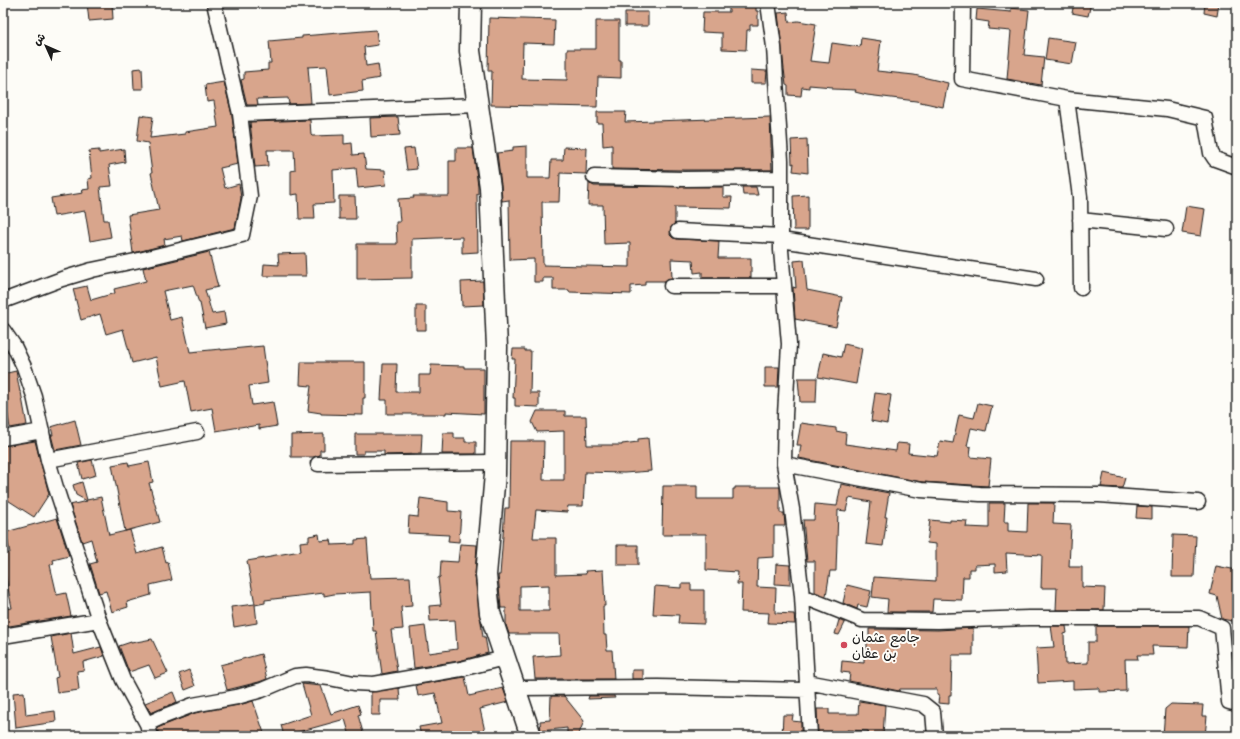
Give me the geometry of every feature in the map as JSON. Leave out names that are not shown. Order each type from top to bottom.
[{"type":"street","points":[[3,301],[62,279],[92,270],[242,235],[250,196],[240,114],[214,3]]},
{"type":"street","points":[[471,3],[470,51],[490,187],[497,347],[495,462],[486,575],[490,612],[531,736]]},
{"type":"street","points":[[768,3],[774,47],[781,178],[781,238],[789,344],[784,464],[792,509],[802,596],[810,736]]},
{"type":"street","points":[[963,3],[962,79],[1067,99],[1167,109],[1205,118],[1211,153],[1215,159],[1237,167]]},
{"type":"street","points":[[1067,99],[1080,198],[1081,288]]},
{"type":"street","points":[[240,114],[478,105]]},
{"type":"street","points":[[594,177],[684,179],[781,178]]},
{"type":"street","points":[[1080,220],[1166,229]]},
{"type":"street","points":[[678,231],[781,238],[1036,279]]},
{"type":"street","points":[[671,286],[784,286]]},
{"type":"street","points":[[3,330],[14,346],[24,367],[34,396],[48,460],[99,620],[123,680],[149,730],[162,716],[193,705],[262,690],[295,676],[329,678],[354,683],[374,684],[460,669],[504,658]]},
{"type":"street","points":[[3,438],[42,431]]},
{"type":"street","points":[[48,460],[197,432]]},
{"type":"street","points":[[318,464],[495,462]]},
{"type":"street","points":[[784,464],[921,490],[980,494],[1099,496],[1198,502]]},
{"type":"street","points":[[802,596],[862,620],[938,621],[1029,618],[1199,618],[1222,628],[1229,702],[1237,704]]},
{"type":"street","points":[[3,636],[99,620]]},
{"type":"street","points":[[515,688],[807,686],[923,704],[933,712],[935,736]]},
{"type":"building","points":[[87,3],[112,3],[113,19],[89,21]]},
{"type":"building","points":[[756,3],[756,11],[758,11],[758,25],[750,25],[750,30],[747,30],[746,50],[722,49],[722,33],[702,32],[703,12],[729,12],[729,4]]},
{"type":"building","points":[[1074,3],[1091,3],[1088,16],[1072,13]]},
{"type":"building","points":[[1205,3],[1219,3],[1217,16],[1204,13]]},
{"type":"building","points":[[1011,8],[1029,10],[1024,55],[1044,57],[1041,85],[1007,79],[1011,31],[988,29],[989,22],[976,20],[977,9],[1011,12]]},
{"type":"building","points":[[625,12],[648,12],[648,26],[625,26]]},
{"type":"building","points":[[788,12],[789,22],[798,21],[816,24],[810,61],[829,63],[832,43],[860,47],[861,38],[881,41],[877,71],[914,75],[948,83],[943,107],[916,101],[867,95],[855,92],[856,90],[833,89],[833,87],[809,85],[809,88],[802,87],[801,96],[788,95],[778,13]]},
{"type":"building","points":[[489,18],[555,20],[554,44],[523,43],[522,79],[567,80],[567,49],[596,49],[596,21],[619,21],[619,60],[621,60],[621,78],[598,77],[597,107],[491,105],[492,71],[488,71]]},
{"type":"building","points":[[376,30],[378,45],[364,47],[366,66],[378,64],[380,78],[362,81],[363,91],[330,95],[327,66],[308,67],[311,103],[289,104],[288,98],[257,99],[258,105],[247,105],[241,80],[244,79],[244,72],[268,70],[268,63],[271,63],[269,41],[302,38],[302,36]]},
{"type":"building","points":[[1048,38],[1076,42],[1072,64],[1045,60]]},
{"type":"building","points":[[142,68],[143,89],[134,89],[133,69]]},
{"type":"building","points":[[751,70],[767,71],[766,83],[751,83]]},
{"type":"building","points":[[224,82],[232,115],[238,164],[220,168],[225,188],[239,184],[241,198],[235,228],[183,241],[182,236],[164,239],[165,245],[133,253],[128,215],[159,210],[151,173],[148,143],[137,141],[140,115],[153,117],[150,138],[185,134],[185,132],[218,127],[214,101],[207,102],[205,85]]},
{"type":"building","points":[[597,112],[626,112],[625,122],[770,117],[772,170],[612,169],[612,145],[603,146],[602,123],[597,123]]},
{"type":"building","points":[[398,117],[400,135],[371,137],[370,118]]},
{"type":"building","points":[[310,120],[312,136],[344,135],[344,144],[352,143],[353,155],[364,154],[366,169],[385,170],[386,185],[358,188],[356,168],[333,170],[334,203],[314,204],[315,219],[299,219],[298,194],[291,195],[291,171],[295,170],[294,150],[267,150],[268,166],[255,167],[250,122]]},
{"type":"building","points":[[807,139],[808,173],[793,171],[794,163],[792,164],[791,140]]},
{"type":"building","points":[[527,146],[527,178],[550,178],[551,160],[563,160],[564,147],[587,148],[586,174],[560,173],[559,202],[542,202],[543,265],[630,267],[630,243],[604,244],[603,205],[588,205],[589,183],[594,186],[723,187],[723,197],[732,197],[731,208],[675,207],[675,223],[671,227],[670,235],[673,238],[678,239],[719,241],[718,258],[751,258],[751,278],[702,278],[702,272],[694,273],[693,260],[671,259],[672,278],[665,281],[645,281],[645,285],[631,286],[631,294],[553,290],[553,278],[543,278],[543,282],[534,282],[534,259],[510,260],[509,200],[502,201],[497,153],[513,151],[513,147]]},
{"type":"building","points":[[414,148],[417,169],[407,170],[404,149]]},
{"type":"building","points":[[456,148],[473,148],[478,186],[478,252],[462,253],[462,237],[412,239],[412,278],[357,279],[357,244],[397,244],[396,222],[400,222],[398,199],[414,198],[413,196],[449,196],[449,161],[456,161]]},
{"type":"building","points":[[124,149],[125,162],[109,165],[112,186],[100,187],[104,220],[108,220],[111,237],[90,241],[85,211],[54,216],[51,198],[83,193],[82,190],[89,189],[88,179],[92,178],[89,151],[99,150],[99,153]]},
{"type":"building","points":[[742,187],[756,187],[758,195],[743,195]]},
{"type":"building","points":[[808,195],[808,230],[794,230],[793,196]]},
{"type":"building","points":[[339,196],[355,196],[356,219],[339,219]]},
{"type":"building","points":[[1186,206],[1205,209],[1201,236],[1182,233]]},
{"type":"building","points":[[209,252],[218,287],[205,290],[212,314],[224,312],[226,324],[205,328],[200,303],[193,285],[163,291],[170,320],[182,317],[190,352],[263,346],[268,383],[249,386],[252,405],[273,402],[277,426],[259,429],[259,425],[246,426],[216,431],[212,408],[191,412],[185,381],[162,386],[156,357],[132,363],[123,329],[106,334],[100,314],[81,320],[73,289],[87,286],[91,300],[115,293],[114,289],[146,281],[143,268]]},
{"type":"building","points":[[305,253],[306,276],[263,276],[264,264],[279,265],[278,254]]},
{"type":"building","points":[[804,260],[807,290],[842,297],[836,327],[795,319],[793,287],[796,288],[794,261]]},
{"type":"building","points":[[483,281],[484,305],[462,306],[461,282]]},
{"type":"building","points":[[416,306],[426,306],[426,330],[416,330]]},
{"type":"building","points":[[844,344],[862,348],[856,384],[818,377],[823,353],[841,357]]},
{"type":"building","points":[[513,349],[525,349],[525,351],[531,351],[530,393],[539,393],[539,407],[515,406],[515,398],[513,398],[515,359],[512,359]]},
{"type":"building","points":[[301,362],[365,362],[365,398],[363,398],[363,415],[321,414],[308,411],[311,386],[300,385]]},
{"type":"building","points":[[383,364],[397,364],[396,392],[419,392],[419,375],[430,375],[431,365],[484,368],[484,414],[446,412],[446,414],[387,414],[387,400],[381,400]]},
{"type":"building","points":[[765,367],[779,367],[778,387],[765,387]]},
{"type":"building","points":[[16,371],[27,425],[10,428],[3,392],[3,374]]},
{"type":"building","points":[[798,378],[817,378],[816,402],[800,402]]},
{"type":"building","points":[[875,393],[891,395],[887,424],[871,421]]},
{"type":"building","points":[[978,403],[992,406],[986,431],[971,428],[967,446],[971,447],[970,457],[991,459],[988,486],[922,482],[799,458],[801,445],[797,445],[801,423],[836,428],[836,431],[846,433],[845,444],[896,451],[897,443],[909,444],[908,453],[937,456],[940,441],[953,443],[959,415],[974,418]]},
{"type":"building","points":[[537,411],[565,411],[565,416],[586,416],[587,445],[622,445],[638,442],[638,439],[648,438],[651,471],[624,473],[585,472],[583,506],[568,506],[567,512],[536,510],[533,538],[556,538],[556,575],[586,574],[585,571],[603,570],[605,606],[603,606],[604,635],[606,635],[607,650],[612,650],[614,679],[535,679],[533,657],[560,655],[559,634],[509,634],[506,625],[506,608],[501,608],[498,575],[500,575],[505,508],[509,508],[510,441],[544,441],[543,480],[564,480],[564,431],[537,432],[532,422]],"holes":[[[549,585],[549,611],[520,611],[520,586]]]},
{"type":"building","points":[[75,420],[81,445],[55,450],[51,435],[53,435],[51,427]]},
{"type":"building","points":[[443,433],[454,433],[454,438],[465,438],[465,442],[476,442],[476,454],[442,454]]},
{"type":"building","points":[[324,434],[324,450],[320,450],[320,455],[313,457],[291,457],[291,435]]},
{"type":"building","points":[[355,434],[422,434],[421,454],[384,455],[384,451],[364,451],[364,454],[355,454]]},
{"type":"building","points":[[35,441],[49,494],[34,517],[3,497],[3,446]]},
{"type":"building","points":[[92,460],[96,475],[82,479],[78,463]]},
{"type":"building","points":[[128,462],[129,466],[149,462],[153,482],[149,483],[160,522],[125,531],[112,465]]},
{"type":"building","points":[[1104,473],[1125,478],[1122,488],[1101,487]]},
{"type":"building","points":[[82,482],[87,500],[101,497],[109,535],[130,530],[137,554],[162,547],[166,563],[168,562],[172,580],[150,585],[151,595],[127,602],[128,607],[112,612],[106,591],[99,593],[90,564],[97,562],[91,539],[82,542],[70,505],[87,501],[76,495],[73,485]]},
{"type":"building","points":[[841,484],[889,493],[885,517],[887,517],[883,546],[866,544],[871,502],[849,498],[846,511],[838,510],[836,571],[830,571],[826,596],[815,592],[815,561],[807,561],[803,520],[814,520],[815,504],[837,506]]},
{"type":"building","points":[[663,486],[697,486],[697,499],[733,499],[733,489],[735,489],[735,487],[780,487],[780,513],[784,513],[785,526],[774,526],[774,557],[758,558],[757,587],[776,588],[775,613],[794,614],[795,624],[768,623],[769,613],[741,612],[742,584],[737,584],[738,572],[706,570],[706,534],[662,535]]},
{"type":"building","points":[[420,498],[448,502],[448,511],[461,512],[459,542],[448,541],[449,535],[408,533],[409,516],[418,517]]},
{"type":"building","points":[[989,503],[1005,503],[1004,522],[1008,522],[1008,531],[1027,532],[1028,503],[1054,503],[1053,524],[1071,525],[1069,567],[1082,567],[1082,587],[1105,588],[1104,610],[1056,610],[1057,588],[1041,588],[1042,555],[1006,553],[1007,571],[995,572],[995,564],[975,565],[975,569],[969,569],[969,577],[963,577],[962,600],[933,599],[932,612],[887,612],[888,599],[872,597],[874,577],[936,581],[936,544],[927,543],[930,520],[950,522],[950,520],[967,521],[966,527],[989,528]]},
{"type":"building","points":[[1137,506],[1152,507],[1152,519],[1136,518]]},
{"type":"building","points":[[57,518],[69,556],[53,560],[54,564],[50,565],[57,595],[66,593],[71,616],[3,627],[3,609],[12,608],[3,563],[3,554],[10,553],[6,532]]},
{"type":"building","points":[[319,534],[320,541],[331,540],[332,545],[355,544],[355,540],[367,539],[370,578],[410,577],[412,606],[401,607],[403,629],[391,630],[397,671],[382,674],[376,631],[373,631],[371,592],[324,596],[324,593],[265,600],[265,603],[255,605],[257,623],[234,627],[231,607],[255,604],[247,561],[301,551],[300,542],[309,541],[309,536]]},
{"type":"building","points":[[1173,535],[1196,536],[1194,577],[1172,577]]},
{"type":"building","points":[[460,544],[477,545],[475,576],[483,637],[485,637],[488,653],[459,661],[414,668],[410,628],[425,626],[429,653],[457,649],[455,620],[430,621],[429,606],[441,605],[438,578],[440,577],[441,561],[458,562]]},
{"type":"building","points":[[617,545],[638,545],[638,565],[617,565]]},
{"type":"building","points":[[776,564],[790,565],[790,585],[775,584]]},
{"type":"building","points":[[1216,566],[1237,570],[1237,622],[1222,619],[1217,596],[1210,594]]},
{"type":"building","points":[[681,584],[691,584],[691,590],[704,590],[704,624],[678,623],[679,615],[653,614],[655,586],[681,588]]},
{"type":"building","points":[[847,585],[871,591],[867,607],[858,605],[857,609],[843,603]]},
{"type":"building","points":[[839,620],[845,623],[839,635],[835,634]]},
{"type":"building","points":[[1051,626],[1066,626],[1067,633],[1064,634],[1065,664],[1088,663],[1088,642],[1096,642],[1096,626],[1189,626],[1188,647],[1152,646],[1153,655],[1137,655],[1138,659],[1125,659],[1126,691],[1099,692],[1099,688],[1073,689],[1073,681],[1038,683],[1036,648],[1054,647]]},
{"type":"building","points":[[973,628],[973,655],[952,655],[951,695],[949,695],[949,704],[938,703],[939,695],[937,695],[937,689],[900,689],[899,691],[849,681],[850,673],[841,672],[842,661],[864,663],[864,652],[867,652],[867,642],[869,642],[869,629],[938,630]]},
{"type":"building","points":[[71,633],[74,654],[101,647],[104,656],[83,662],[84,670],[77,671],[79,690],[57,693],[55,678],[58,677],[51,637]]},
{"type":"building","points":[[152,639],[168,673],[155,678],[149,665],[129,672],[119,646],[131,642]]},
{"type":"building","points":[[261,654],[267,679],[227,690],[220,665]]},
{"type":"building","points":[[189,670],[195,686],[185,690],[179,674]]},
{"type":"building","points":[[632,670],[643,670],[643,679],[632,679]]},
{"type":"building","points":[[465,677],[469,696],[503,688],[508,702],[480,709],[486,736],[466,736],[465,733],[452,736],[421,736],[419,727],[442,723],[435,693],[418,696],[416,685]]},
{"type":"building","points":[[302,684],[321,686],[331,714],[358,705],[361,714],[358,715],[364,736],[350,736],[345,719],[284,736],[281,725],[311,715]]},
{"type":"building","points":[[399,688],[400,700],[380,700],[380,715],[371,715],[371,692]]},
{"type":"building","points":[[24,692],[26,715],[55,711],[56,722],[16,728],[13,693]]},
{"type":"building","points":[[173,692],[177,702],[151,713],[145,703]]},
{"type":"building","points":[[551,696],[564,696],[584,721],[578,736],[567,736],[567,728],[541,731],[540,721],[550,720]]},
{"type":"building","points":[[589,696],[614,696],[615,698],[588,699]]},
{"type":"building","points":[[253,701],[265,736],[159,736],[157,728],[195,713]]},
{"type":"building","points":[[859,701],[885,705],[883,736],[869,736],[868,731],[847,730],[847,736],[818,736],[817,709],[829,709],[829,714],[858,714]]},
{"type":"building","points":[[1171,704],[1203,705],[1202,716],[1207,716],[1205,736],[1163,736],[1165,709]]},
{"type":"building","points":[[783,715],[793,715],[792,721],[801,722],[801,736],[782,736]]},
{"type":"place","name":"جامع عثمان بن عفان","points":[[844,645]]}]
